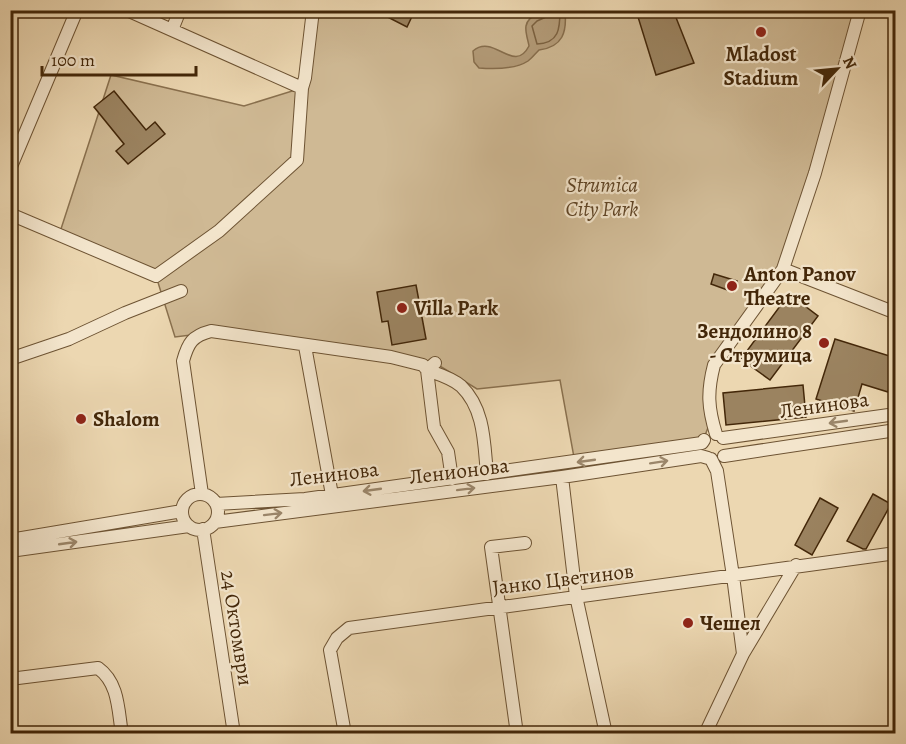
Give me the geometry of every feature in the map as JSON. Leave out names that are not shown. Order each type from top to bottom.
[{"type":"street","points":[[10,169],[77,10]]},
{"type":"street","points":[[127,10],[302,88]]},
{"type":"street","points":[[172,30],[180,10]]},
{"type":"street","points":[[10,214],[156,276],[219,231],[297,160],[302,88],[313,10]]},
{"type":"street","points":[[716,458],[702,450],[712,437],[708,401],[709,384],[714,365],[783,269],[815,173],[860,10]]},
{"type":"street","points":[[783,269],[896,313]]},
{"type":"street","points":[[10,359],[69,339],[125,313],[181,291]]},
{"type":"street","points":[[202,494],[183,361],[188,345],[199,334],[211,332],[416,361],[431,367],[460,386],[474,402],[483,429],[487,474]]},
{"type":"street","points":[[305,346],[332,495]]},
{"type":"street","points":[[431,367],[434,427],[448,453],[452,479]]},
{"type":"street","name":"Ленинова","points":[[216,504],[305,499],[678,448],[702,443],[712,437],[896,414]]},
{"type":"street","name":"Ленинова","points":[[716,458],[896,430]]},
{"type":"street","points":[[712,437],[727,447],[716,458],[717,471],[743,654]]},
{"type":"street","name":"Ленионова","points":[[215,522],[562,477],[701,456],[716,458]]},
{"type":"street","points":[[562,477],[576,596],[606,734]]},
{"type":"street","points":[[10,551],[189,526],[203,529],[215,522],[217,516],[216,504],[208,496],[202,494],[190,497],[183,506],[185,522],[189,526]]},
{"type":"street","points":[[10,540],[182,511]]},
{"type":"street","name":"24 Октомври","points":[[203,529],[234,734]]},
{"type":"street","points":[[517,734],[491,547],[525,543]]},
{"type":"street","name":"Јанко Цветинов","points":[[345,734],[330,650],[337,638],[349,628],[896,553]]},
{"type":"street","points":[[705,734],[743,654],[796,565]]},
{"type":"street","points":[[10,679],[98,668],[108,675],[114,689],[122,734]]},
{"type":"green space","name":"Strumica City Park","points":[[313,11],[860,11],[783,269],[714,365],[711,420],[702,443],[575,463],[560,380],[477,389],[435,363],[199,334],[175,337],[156,276],[59,235],[111,75],[244,106],[302,88]]},
{"type":"water","points":[[557,11],[565,11],[565,26],[562,37],[553,46],[539,50],[523,64],[511,67],[479,68],[474,62],[473,51],[481,47],[496,49],[510,56],[523,54],[529,46],[526,31],[528,21],[534,16],[543,13],[557,13]]},
{"type":"building","points":[[374,10],[415,10],[407,27]]},
{"type":"building","points":[[638,10],[673,10],[694,63],[656,75],[638,17]]},
{"type":"building","points":[[114,91],[146,130],[155,122],[165,134],[128,164],[116,151],[124,144],[94,107]]},
{"type":"building","points":[[714,274],[737,281],[733,292],[711,284]]},
{"type":"building","points":[[416,285],[426,339],[392,345],[388,321],[382,322],[377,292]]},
{"type":"building","points":[[789,294],[818,316],[770,380],[741,359]]},
{"type":"building","points":[[835,339],[896,358],[896,367],[888,392],[862,384],[854,411],[816,399]]},
{"type":"building","points":[[803,385],[806,417],[726,425],[723,393]]},
{"type":"building","points":[[873,494],[891,504],[866,549],[863,549],[847,541]]},
{"type":"building","points":[[820,498],[838,508],[812,555],[795,545]]},
{"type":"place","name":"Mladost Stadium","points":[[761,32]]},
{"type":"place","name":"Anton Panov Theatre","points":[[732,286]]},
{"type":"place","name":"Villa Park","points":[[402,308]]},
{"type":"place","name":"Зендолино 8 - Струмица","points":[[824,343]]},
{"type":"place","name":"Shalom","points":[[81,419]]},
{"type":"place","name":"Чешел","points":[[688,623]]}]
